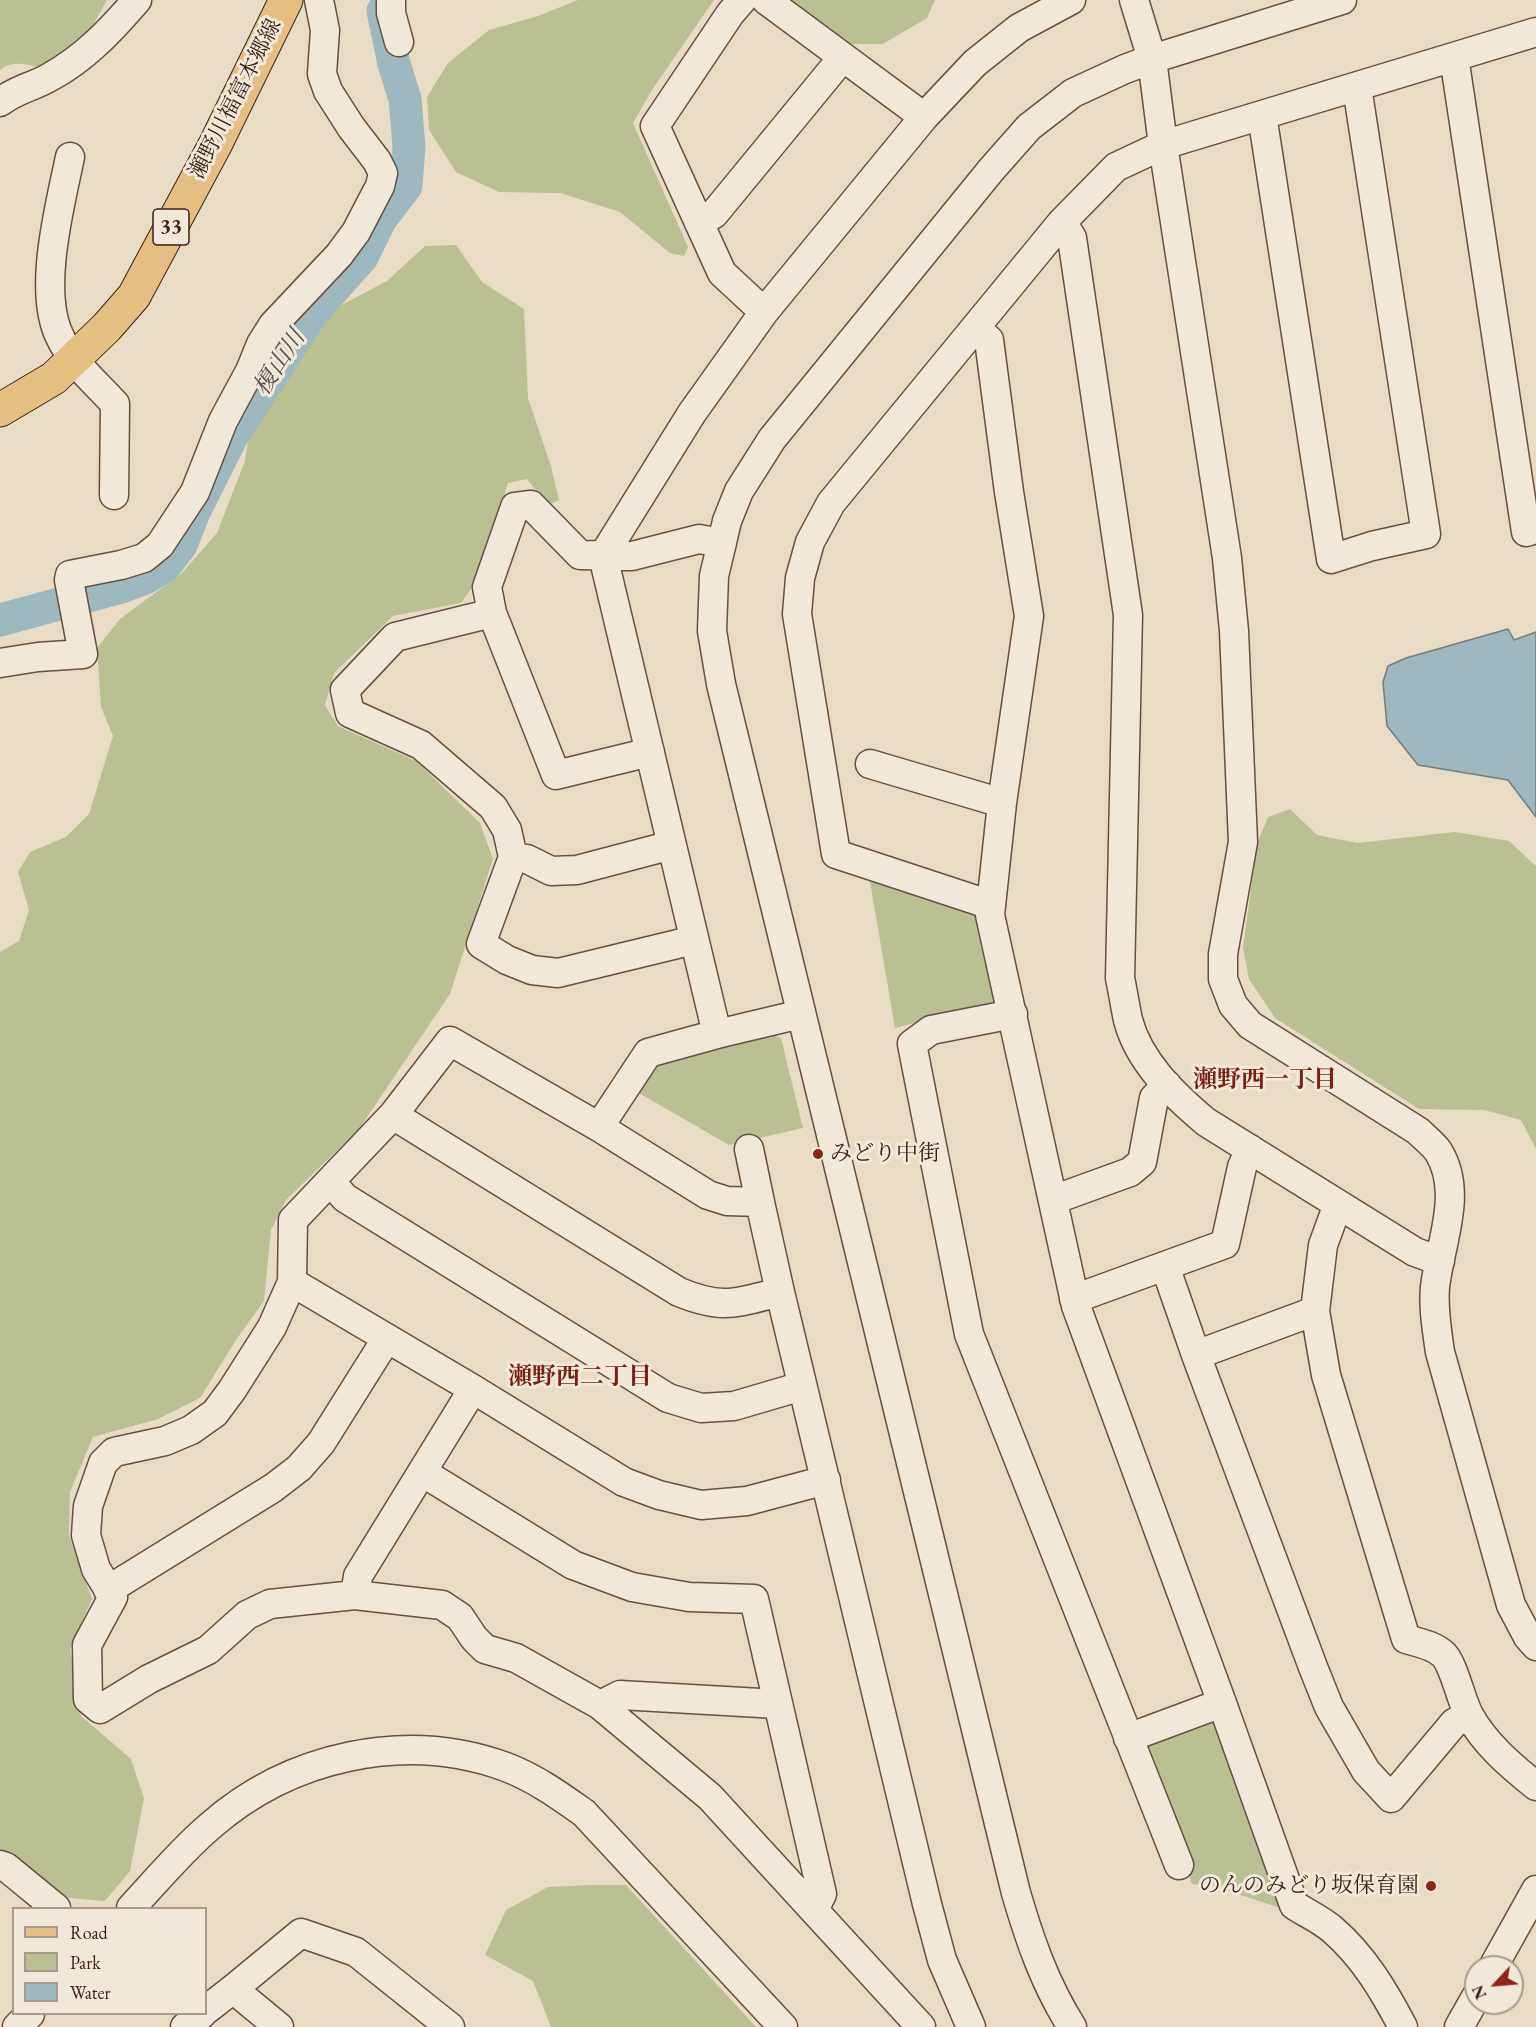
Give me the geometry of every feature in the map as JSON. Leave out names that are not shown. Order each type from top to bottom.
[{"type":"main road","name":"瀬野川福富本郷線","points":[[0,410],[54,378],[107,327],[134,296],[215,145],[286,0]]},
{"type":"street","points":[[0,102],[14,92],[49,78],[92,48],[137,0]]},
{"type":"street","points":[[0,663],[38,657],[83,654],[70,575],[144,558],[160,545],[195,492],[223,421],[250,371],[261,344],[273,325],[339,255],[356,232],[380,186],[383,173],[377,161],[351,127],[328,91],[322,74],[326,30],[319,0]]},
{"type":"street","points":[[391,0],[391,13],[399,42]]},
{"type":"street","points":[[742,0],[730,14],[655,126],[722,273],[764,312]]},
{"type":"street","points":[[766,0],[924,117]]},
{"type":"street","points":[[717,1034],[603,556],[692,413],[764,312],[924,117],[975,63],[1010,35],[1071,0]]},
{"type":"street","points":[[1134,0],[1152,59],[1163,145],[1227,558],[1234,631],[1243,843],[1223,954],[1223,979],[1233,1005],[1250,1025],[1418,1131],[1437,1150],[1448,1174],[1451,1202],[1435,1288],[1435,1316],[1440,1352],[1511,1605],[1528,1637],[1536,1646]]},
{"type":"street","points":[[1071,2027],[1057,2004],[1032,1948],[1016,1893],[719,673],[712,631],[714,576],[728,521],[739,491],[772,439],[1029,128],[1073,93],[1125,69],[1342,0]]},
{"type":"street","points":[[991,905],[836,854],[797,614],[800,578],[810,542],[831,503],[1062,222],[1116,166],[1163,145],[1536,32]]},
{"type":"street","points":[[699,223],[714,214],[843,57]]},
{"type":"street","points":[[1454,57],[1526,531],[1536,529]]},
{"type":"street","points":[[1262,115],[1330,559],[1372,546],[1426,534],[1357,87]]},
{"type":"street","points":[[70,157],[52,251],[53,317],[60,337],[74,359],[115,404],[114,495]]},
{"type":"street","points":[[1062,222],[1072,238],[1128,615],[1120,978],[1129,1022],[1145,1057],[1167,1086],[1206,1122],[1415,1252],[1440,1261]]},
{"type":"street","points":[[975,328],[989,340],[1009,492],[1029,616],[1002,803],[990,915],[1074,1299],[1294,1905],[1332,1929],[1362,1959],[1403,2027]]},
{"type":"street","points":[[650,752],[556,775],[492,613],[487,587],[515,507],[531,505],[580,555],[632,556],[699,539],[722,543]]},
{"type":"street","points":[[492,613],[395,637],[345,690],[350,713],[421,746],[493,807],[507,830],[513,857],[481,944],[507,960],[532,970],[558,973],[694,940]]},
{"type":"street","points":[[870,764],[1002,803]]},
{"type":"street","points":[[513,857],[527,859],[551,871],[578,870],[672,845]]},
{"type":"street","points":[[599,1127],[648,1053],[801,1014]]},
{"type":"street","points":[[1013,1014],[931,1030],[912,1044],[969,1334],[1179,1865]]},
{"type":"street","points":[[760,1202],[727,1201],[708,1195],[599,1127],[450,1041],[393,1115],[293,1220],[292,1282],[272,1327],[215,1413],[191,1430],[165,1441],[114,1452],[103,1463],[88,1506],[86,1535],[96,1569],[113,1598],[87,1645],[88,1699],[100,1709],[149,1679],[208,1650],[247,1615],[270,1604],[355,1594],[441,1605],[460,1617],[474,1638],[485,1649],[516,1658],[600,1706],[710,1797],[921,2027]]},
{"type":"street","points":[[1053,1200],[1130,1172],[1142,1162],[1154,1098],[1167,1086]]},
{"type":"street","points":[[393,1115],[679,1292],[702,1301],[727,1305],[780,1292]]},
{"type":"street","points":[[749,1149],[802,1386],[927,1904],[958,2023]]},
{"type":"street","points":[[1074,1299],[1225,1244],[1242,1167],[1250,1149]]},
{"type":"street","points":[[330,1181],[345,1198],[668,1398],[701,1407],[734,1406],[802,1386]]},
{"type":"street","points":[[1338,1204],[1323,1245],[1315,1311],[1326,1375],[1406,1639],[1434,1647],[1446,1656],[1468,1715],[1483,1736],[1507,1762],[1536,1786]]},
{"type":"street","points":[[1166,1266],[1196,1355],[1313,1667],[1329,1707],[1366,1771],[1391,1798],[1454,1723],[1468,1715]]},
{"type":"street","points":[[292,1282],[624,1482],[658,1496],[702,1505],[747,1501],[826,1480]]},
{"type":"street","points":[[1196,1355],[1315,1311]]},
{"type":"street","points":[[108,1590],[273,1488],[299,1468],[321,1443],[387,1338]]},
{"type":"street","points":[[355,1594],[358,1576],[473,1389]]},
{"type":"street","points":[[422,1472],[573,1564],[632,1587],[688,1597],[754,1599],[822,1894],[814,1910]]},
{"type":"street","points":[[600,1706],[620,1695],[778,1704]]},
{"type":"street","points":[[1128,1738],[1222,1703]]},
{"type":"street","points":[[131,1907],[208,1827],[238,1804],[273,1782],[320,1764],[367,1753],[418,1749],[464,1756],[516,1772],[544,1785],[584,1813],[783,2027]]},
{"type":"street","points":[[0,1865],[6,1867],[55,1907]]},
{"type":"street","points":[[1500,1955],[1536,1890]]},
{"type":"street","points":[[207,2009],[301,1933],[356,1952],[450,2027]]},
{"type":"street","points":[[233,1989],[279,2027]]},
{"type":"street","points":[[17,2027],[28,2015]]},
{"type":"street","points":[[185,2027],[200,2015]]},
{"type":"green space","points":[[0,0],[107,0],[89,32],[40,68],[15,64],[0,70]]},
{"type":"green space","points":[[578,0],[714,0],[652,90],[633,123],[688,247],[684,256],[670,253],[620,212],[560,193],[499,192],[456,172],[429,130],[427,97],[448,63],[489,30],[538,16]]},
{"type":"green space","points":[[790,0],[935,0],[927,18],[883,44],[852,44]]},
{"type":"green space","points":[[456,245],[482,282],[524,309],[528,398],[551,466],[559,500],[548,505],[527,479],[508,483],[477,581],[461,603],[393,616],[334,673],[325,705],[338,726],[416,761],[480,823],[493,859],[450,994],[359,1129],[286,1200],[271,1230],[264,1301],[236,1340],[200,1398],[158,1419],[93,1437],[70,1492],[69,1535],[92,1599],[70,1649],[81,1716],[131,1759],[144,1798],[130,1871],[105,1901],[58,1897],[0,1854],[0,952],[19,941],[29,910],[18,872],[30,852],[66,837],[89,814],[113,736],[101,707],[97,648],[120,619],[182,573],[217,533],[245,461],[256,385],[293,335],[330,311],[387,281],[425,246]]},
{"type":"green space","points":[[1290,809],[1317,835],[1357,843],[1455,832],[1509,841],[1536,866],[1536,1149],[1521,1120],[1484,1110],[1419,1109],[1275,1018],[1249,979],[1243,948],[1257,844],[1268,817]]},
{"type":"green space","points":[[869,876],[972,909],[986,925],[1002,997],[991,1004],[895,1028]]},
{"type":"green space","points":[[771,1033],[781,1038],[803,1128],[729,1145],[632,1089],[652,1059]]},
{"type":"green space","points":[[1204,1715],[1220,1720],[1286,1910],[1220,1888],[1192,1884],[1137,1743]]},
{"type":"green space","points":[[626,1885],[756,2027],[551,2027],[533,1981],[485,1955],[506,1910],[548,1887]]},
{"type":"water","points":[[1508,629],[1514,640],[1536,632],[1536,817],[1508,780],[1418,765],[1387,726],[1383,682],[1388,666],[1406,658]]},
{"type":"waterway","name":"榎山川","points":[[0,620],[121,587],[145,578],[165,566],[181,545],[194,512],[232,436],[313,312],[362,257],[380,220],[406,186],[409,147],[405,99],[394,64],[383,11]]},
{"type":"place","name":"みどり中街","points":[[818,1154]]},
{"type":"place","name":"のんのみどり坂保育園","points":[[1431,1886]]},
{"type":"district","name":"瀬野西一丁目","points":[[1265,1080]]},
{"type":"district","name":"瀬野西二丁目","points":[[580,1377]]}]
